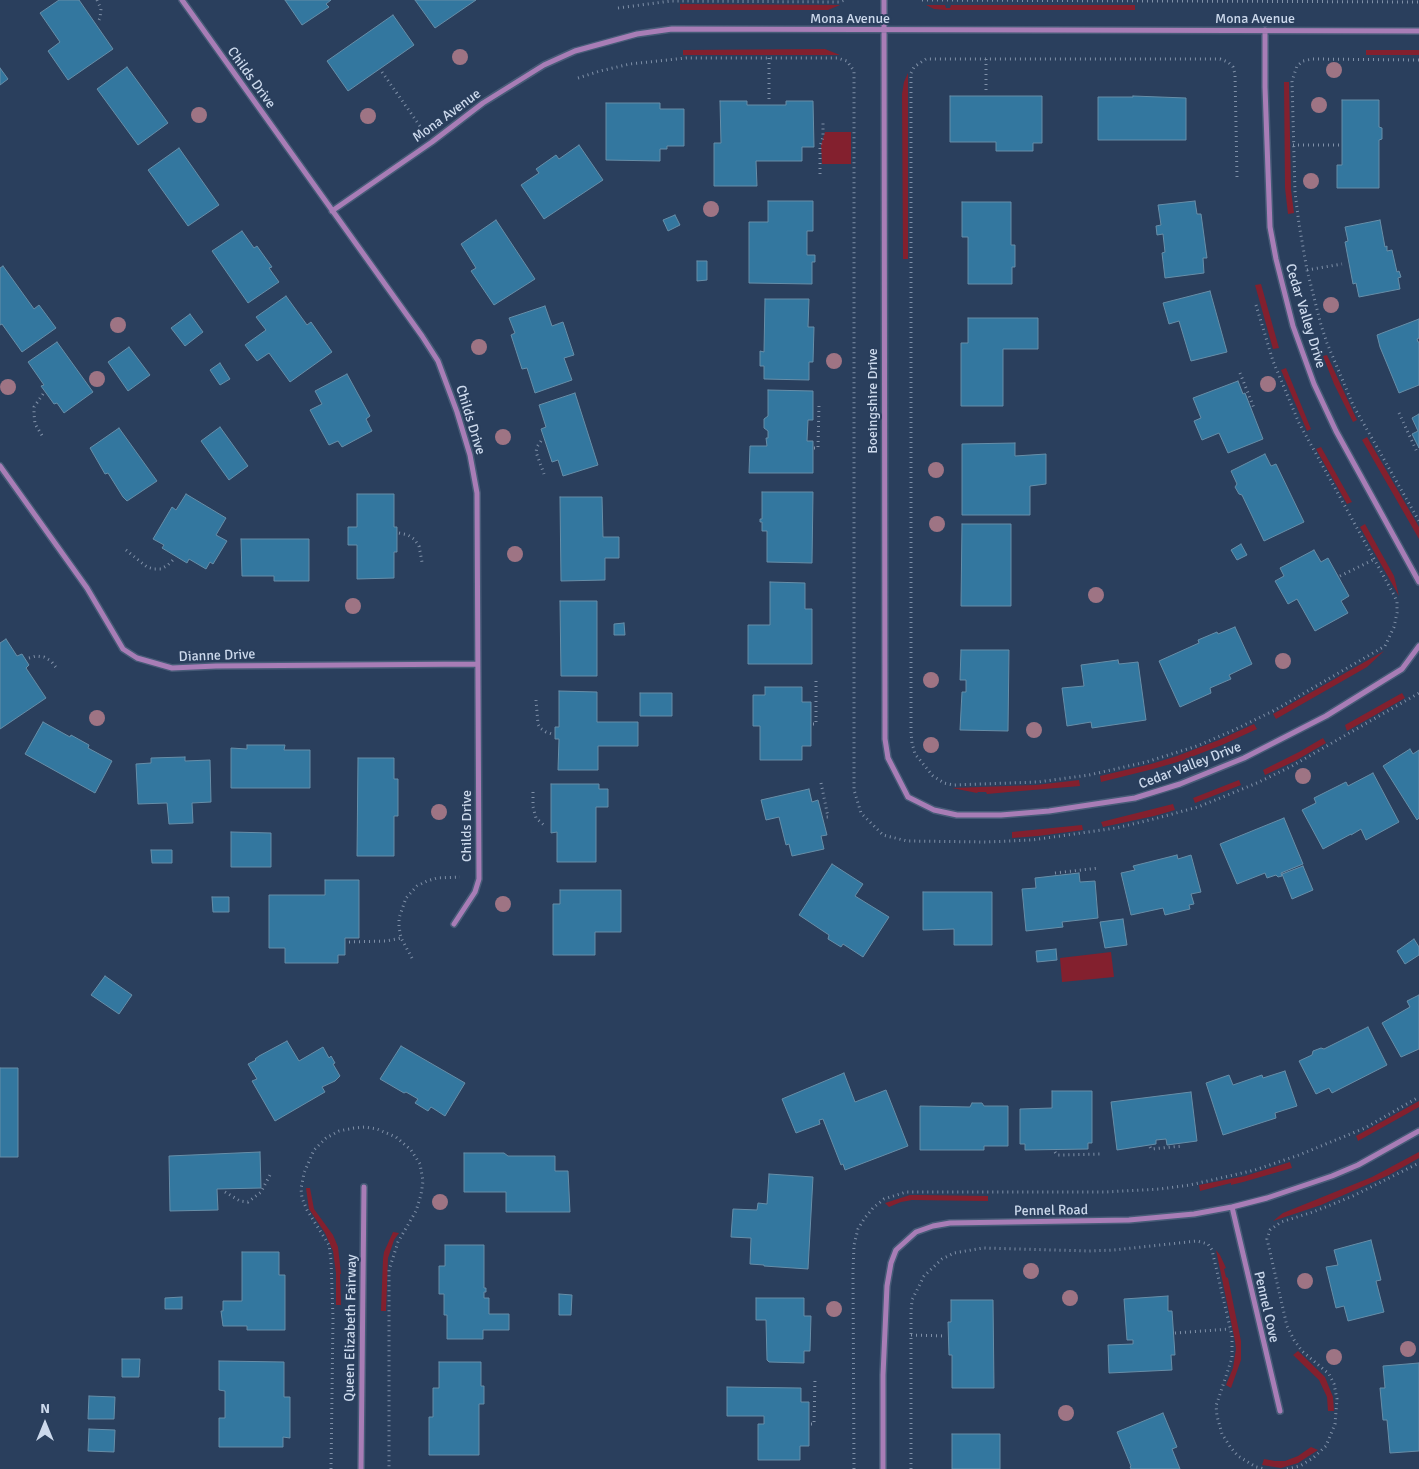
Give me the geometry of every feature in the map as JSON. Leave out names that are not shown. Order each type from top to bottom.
[{"type":"street","name":"Childs Drive","points":[[182,0],[438,360],[470,455],[477,493],[479,879],[475,892],[454,924]]},
{"type":"street","name":"Boeingshire Drive","points":[[884,0],[885,739],[888,758],[908,797]]},
{"type":"street","name":"Mona Avenue","points":[[332,211],[432,142],[483,103],[544,65],[574,51],[637,34],[672,29],[1419,31]]},
{"type":"street","name":"Cedar Valley Drive","points":[[1265,30],[1270,227],[1293,326],[1314,384],[1336,431],[1419,582]]},
{"type":"street","name":"Dianne Drive","points":[[0,466],[87,588],[123,649],[137,658],[172,668],[477,664]]},
{"type":"street","name":"Cedar Valley Drive","points":[[908,797],[934,810],[956,815],[1001,815],[1049,811],[1135,798],[1180,784],[1269,746],[1355,699],[1402,669],[1419,646]]},
{"type":"street","name":"Pennel Road","points":[[883,1469],[883,1375],[887,1286],[891,1263],[896,1250],[916,1232],[932,1226],[950,1223],[1137,1220],[1186,1215],[1232,1207],[1309,1185],[1350,1169],[1419,1130]]},
{"type":"street","name":"Queen Elizabeth Fairway","points":[[360,1469],[364,1187]]},
{"type":"street","name":"Pennel Cove","points":[[1232,1207],[1280,1411]]},
{"type":"path","points":[[97,0],[101,9],[98,22]]},
{"type":"path","points":[[618,8],[671,1],[839,2],[845,0]]},
{"type":"path","points":[[922,0],[1419,2]]},
{"type":"path","points":[[578,78],[630,64],[673,58],[842,58],[852,66],[854,71],[854,790],[861,813],[884,835],[907,842],[1032,840],[1074,835],[1145,822],[1198,807],[1257,783],[1292,766],[1419,693]]},
{"type":"path","points":[[769,58],[769,103]]},
{"type":"path","points":[[1237,177],[1235,74],[1233,67],[1220,58],[926,58],[911,73],[911,733],[915,754],[933,776],[944,783],[953,785],[1038,782],[1089,775],[1146,762],[1197,746],[1234,730],[1275,710],[1384,646],[1394,627],[1397,614],[1397,602],[1394,594],[1299,423],[1274,360],[1256,305]]},
{"type":"path","points":[[986,58],[986,94]]},
{"type":"path","points":[[1419,60],[1312,59],[1303,61],[1297,66],[1292,81],[1293,145],[1298,217],[1307,270],[1327,343],[1353,405],[1419,521]]},
{"type":"path","points":[[382,72],[432,142]]},
{"type":"path","points":[[820,174],[820,146],[823,137],[823,121]]},
{"type":"path","points":[[1293,145],[1339,146]]},
{"type":"path","points":[[1307,270],[1342,264]]},
{"type":"path","points":[[1240,374],[1254,408],[1252,408]]},
{"type":"path","points":[[43,394],[34,407],[35,424],[43,437]]},
{"type":"path","points":[[814,448],[818,448],[819,404]]},
{"type":"path","points":[[1399,413],[1417,452]]},
{"type":"path","points":[[541,441],[537,446],[536,452],[544,474]]},
{"type":"path","points":[[399,534],[408,535],[419,546],[422,562]]},
{"type":"path","points":[[126,550],[147,567],[154,569],[161,569],[174,559]]},
{"type":"path","points":[[1340,576],[1375,559]]},
{"type":"path","points":[[29,658],[36,656],[44,657],[51,661],[58,670]]},
{"type":"path","points":[[813,724],[816,724],[816,680]]},
{"type":"path","points":[[536,700],[538,724],[540,728],[552,734]]},
{"type":"path","points":[[821,783],[828,817],[825,817]]},
{"type":"path","points":[[533,792],[533,807],[536,818],[546,827]]},
{"type":"path","points":[[1056,873],[1099,868]]},
{"type":"path","points":[[412,958],[401,938],[399,918],[402,905],[417,886],[427,881],[437,878],[460,877]]},
{"type":"path","points":[[349,942],[386,941],[401,938]]},
{"type":"path","points":[[1150,1147],[1150,1149],[1183,1146]]},
{"type":"path","points":[[1056,1152],[1061,1155],[1103,1154]]},
{"type":"path","points":[[1287,1469],[1300,1466],[1313,1458],[1326,1446],[1336,1424],[1337,1399],[1334,1384],[1329,1374],[1302,1351],[1287,1326],[1267,1239],[1270,1230],[1281,1222],[1353,1196],[1419,1163]]},
{"type":"path","points":[[224,1192],[240,1201],[248,1202],[261,1192],[270,1172]]},
{"type":"path","points":[[911,1469],[912,1300],[924,1276],[942,1258],[954,1253],[983,1248],[1088,1251],[1197,1242],[1208,1244],[1212,1250],[1230,1329],[1233,1351],[1216,1406],[1222,1434],[1231,1448],[1247,1462],[1265,1469]]},
{"type":"path","points":[[1175,1333],[1230,1329]]},
{"type":"path","points":[[911,1335],[946,1336]]},
{"type":"path","points":[[811,1424],[814,1424],[815,1378]]},
{"type":"shaded area","points":[[680,4],[840,5],[828,10],[680,10]]},
{"type":"shaded area","points":[[926,5],[945,5],[946,8],[950,8],[951,5],[1135,5],[1135,10],[945,10],[934,9]]},
{"type":"shaded area","points":[[825,49],[840,55],[683,55],[683,50]]},
{"type":"shaded area","points":[[1366,50],[1419,50],[1419,55],[1366,55]]},
{"type":"shaded area","points":[[908,73],[908,259],[903,259],[902,94]]},
{"type":"shaded area","points":[[1284,82],[1289,82],[1291,190],[1294,213],[1288,214],[1285,188]]},
{"type":"shaded area","points":[[825,132],[851,132],[851,164],[822,164],[821,145]]},
{"type":"shaded area","points":[[1261,284],[1279,348],[1273,349],[1255,285]]},
{"type":"shaded area","points":[[1327,355],[1357,420],[1353,422],[1334,384],[1323,356]]},
{"type":"shaded area","points":[[1286,368],[1311,429],[1307,431],[1281,370]]},
{"type":"shaded area","points":[[1367,437],[1419,527],[1419,539],[1362,440]]},
{"type":"shaded area","points":[[1321,447],[1352,502],[1347,504],[1316,449]]},
{"type":"shaded area","points":[[1365,524],[1394,576],[1399,596],[1360,527]]},
{"type":"shaded area","points":[[1384,651],[1367,667],[1276,719],[1273,714]]},
{"type":"shaded area","points":[[1402,693],[1405,698],[1347,731],[1345,725]]},
{"type":"shaded area","points":[[1254,724],[1257,729],[1181,761],[1101,782],[1100,776],[1177,756]]},
{"type":"shaded area","points":[[1323,738],[1326,743],[1295,761],[1265,775],[1263,770]]},
{"type":"shaded area","points":[[1079,780],[1080,786],[987,794],[986,792],[977,793],[952,788],[1036,785]]},
{"type":"shaded area","points":[[1239,780],[1241,785],[1195,803],[1193,798]]},
{"type":"shaded area","points":[[1173,804],[1175,810],[1154,816],[1103,827],[1101,822]]},
{"type":"shaded area","points":[[1082,825],[1083,830],[1012,838],[1012,832]]},
{"type":"shaded area","points":[[1111,952],[1114,977],[1062,982],[1060,958]]},
{"type":"shaded area","points":[[1419,1101],[1419,1107],[1358,1141],[1356,1136]]},
{"type":"shaded area","points":[[1419,1152],[1419,1158],[1389,1175],[1321,1205],[1273,1221],[1283,1213],[1372,1177]]},
{"type":"shaded area","points":[[1290,1162],[1292,1168],[1231,1185],[1231,1183],[1200,1191],[1199,1185],[1245,1176]]},
{"type":"shaded area","points":[[306,1188],[310,1188],[314,1209],[333,1235],[338,1247],[341,1274],[341,1305],[336,1305],[336,1273],[333,1251],[325,1233],[309,1209]]},
{"type":"shaded area","points":[[910,1195],[988,1196],[988,1201],[912,1200],[889,1207],[885,1203]]},
{"type":"shaded area","points":[[393,1232],[399,1233],[394,1240],[388,1258],[386,1311],[381,1311],[384,1252]]},
{"type":"shaded area","points":[[1216,1250],[1226,1268],[1224,1269],[1228,1278],[1241,1341],[1241,1360],[1231,1388],[1226,1385],[1233,1368],[1236,1349]]},
{"type":"shaded area","points":[[1298,1351],[1325,1377],[1333,1397],[1334,1411],[1328,1411],[1327,1397],[1319,1380],[1293,1355]]},
{"type":"shaded area","points":[[1311,1447],[1318,1450],[1298,1463],[1281,1468],[1262,1465],[1264,1459],[1285,1461],[1298,1456]]},
{"type":"building","points":[[59,0],[79,0],[113,49],[68,80],[48,51],[60,42],[40,13]]},
{"type":"building","points":[[285,0],[331,0],[326,4],[329,7],[302,25]]},
{"type":"building","points":[[415,0],[476,0],[435,28]]},
{"type":"building","points":[[393,15],[414,45],[348,91],[327,61]]},
{"type":"building","points":[[127,67],[168,123],[138,145],[97,89]]},
{"type":"building","points":[[0,68],[8,79],[0,85]]},
{"type":"building","points":[[950,96],[1042,96],[1042,143],[1033,143],[1033,151],[996,151],[996,142],[950,142]]},
{"type":"building","points":[[1098,97],[1186,98],[1186,140],[1098,140]]},
{"type":"building","points":[[1342,100],[1379,100],[1379,127],[1382,128],[1382,139],[1379,140],[1379,188],[1337,188],[1337,165],[1342,165]]},
{"type":"building","points":[[720,101],[747,101],[747,105],[786,105],[786,101],[813,101],[814,147],[802,147],[802,161],[756,161],[757,186],[714,186],[714,143],[721,143]]},
{"type":"building","points":[[606,103],[660,103],[660,109],[684,109],[684,146],[667,146],[667,149],[660,149],[660,161],[606,160]]},
{"type":"building","points":[[579,145],[603,180],[544,219],[521,185],[539,173],[536,169],[556,155],[559,159]]},
{"type":"building","points":[[179,148],[219,205],[188,226],[148,170]]},
{"type":"building","points":[[768,201],[813,201],[813,231],[807,231],[807,255],[815,255],[815,262],[812,262],[812,284],[749,283],[749,222],[768,222]]},
{"type":"building","points":[[1195,201],[1197,214],[1201,214],[1207,258],[1203,258],[1204,273],[1165,278],[1162,253],[1165,252],[1163,234],[1157,235],[1156,226],[1161,225],[1158,205]]},
{"type":"building","points":[[962,202],[1011,202],[1011,245],[1015,245],[1015,267],[1012,267],[1012,284],[968,284],[968,237],[962,237]]},
{"type":"building","points":[[675,215],[680,225],[668,231],[663,220]]},
{"type":"building","points":[[496,220],[535,279],[494,305],[471,271],[476,268],[461,244]]},
{"type":"building","points":[[1380,220],[1385,247],[1387,246],[1387,251],[1392,250],[1397,272],[1399,271],[1401,277],[1398,278],[1400,289],[1359,297],[1356,283],[1353,284],[1345,242],[1348,241],[1345,227]]},
{"type":"building","points":[[242,231],[254,248],[257,246],[272,267],[269,268],[279,282],[248,303],[212,251]]},
{"type":"building","points":[[697,261],[707,261],[707,280],[697,281]]},
{"type":"building","points":[[3,266],[34,309],[39,305],[56,328],[22,352],[2,324],[0,325],[0,268]]},
{"type":"building","points":[[1210,291],[1227,352],[1191,361],[1179,321],[1169,324],[1163,303]]},
{"type":"building","points":[[286,296],[307,325],[311,322],[332,352],[290,382],[269,353],[257,361],[245,345],[266,330],[256,317]]},
{"type":"building","points":[[765,299],[809,299],[808,327],[814,327],[813,362],[809,362],[809,380],[764,379],[764,366],[760,366],[760,351],[764,352]]},
{"type":"building","points":[[545,306],[552,326],[563,322],[574,355],[564,358],[572,380],[535,393],[527,368],[522,369],[511,335],[515,333],[509,318]]},
{"type":"building","points":[[190,314],[203,332],[185,346],[171,328]]},
{"type":"building","points":[[968,318],[1038,318],[1038,349],[1003,349],[1003,406],[961,406],[961,343],[968,343]]},
{"type":"building","points":[[1419,319],[1419,338],[1417,339],[1419,342],[1419,385],[1399,393],[1377,335]]},
{"type":"building","points":[[57,342],[93,392],[64,413],[57,403],[54,404],[41,386],[44,385],[28,362]]},
{"type":"building","points":[[129,347],[150,375],[128,391],[108,362]]},
{"type":"building","points":[[220,363],[230,379],[220,385],[210,370]]},
{"type":"building","points":[[347,374],[370,416],[366,419],[372,431],[342,447],[338,441],[329,445],[310,410],[322,404],[315,391]]},
{"type":"building","points":[[1238,381],[1243,394],[1245,393],[1263,439],[1228,453],[1219,433],[1202,440],[1194,421],[1201,418],[1193,398]]},
{"type":"building","points":[[768,390],[813,391],[813,420],[808,420],[807,441],[813,441],[813,473],[749,473],[750,446],[767,446],[766,438],[768,438],[768,431],[764,428],[764,419],[768,416]]},
{"type":"building","points":[[575,393],[598,465],[563,476],[558,460],[552,462],[541,429],[546,427],[539,405]]},
{"type":"building","points":[[1419,414],[1419,448],[1412,434],[1418,431],[1412,418]]},
{"type":"building","points":[[220,427],[248,466],[229,480],[201,441]]},
{"type":"building","points":[[119,428],[157,481],[127,501],[108,473],[105,474],[90,448]]},
{"type":"building","points":[[1015,443],[1015,456],[1046,454],[1046,484],[1030,486],[1030,515],[962,515],[962,444]]},
{"type":"building","points":[[1265,454],[1271,466],[1276,464],[1304,522],[1264,541],[1242,495],[1239,494],[1235,487],[1237,484],[1231,471]]},
{"type":"building","points":[[762,492],[813,492],[812,563],[767,562],[767,531],[762,531],[762,522],[760,522],[760,519],[762,519]]},
{"type":"building","points":[[186,494],[226,518],[216,535],[227,541],[213,564],[210,562],[206,569],[189,559],[187,563],[162,548],[164,545],[153,539],[172,507],[176,510]]},
{"type":"building","points":[[357,494],[394,494],[394,527],[397,527],[397,552],[394,552],[394,578],[357,579],[357,545],[348,545],[348,527],[357,527]]},
{"type":"building","points":[[560,497],[602,497],[603,537],[619,537],[619,558],[605,558],[605,580],[561,581]]},
{"type":"building","points":[[962,524],[1011,524],[1011,606],[961,606]]},
{"type":"building","points":[[241,539],[309,539],[309,581],[274,581],[274,576],[242,576]]},
{"type":"building","points":[[1241,544],[1247,555],[1237,560],[1231,550]]},
{"type":"building","points":[[1314,550],[1321,562],[1328,558],[1349,596],[1341,601],[1348,613],[1315,631],[1297,599],[1288,604],[1275,581],[1284,576],[1280,568]]},
{"type":"building","points":[[770,582],[805,583],[805,609],[812,609],[812,664],[748,664],[748,625],[770,625]]},
{"type":"building","points":[[560,601],[597,601],[597,676],[561,676]]},
{"type":"building","points":[[624,623],[625,635],[614,635],[614,624]]},
{"type":"building","points":[[1235,627],[1252,664],[1229,675],[1231,679],[1210,688],[1211,693],[1180,707],[1159,661],[1199,643],[1198,640]]},
{"type":"building","points":[[6,639],[17,656],[22,654],[29,665],[26,668],[46,698],[0,729],[0,643]]},
{"type":"building","points":[[961,650],[1009,650],[1008,731],[960,730],[962,692],[966,692],[966,680],[960,680]]},
{"type":"building","points":[[1118,660],[1119,664],[1138,662],[1146,720],[1092,728],[1091,722],[1067,726],[1062,688],[1084,686],[1081,665]]},
{"type":"building","points":[[765,687],[802,687],[802,702],[811,702],[811,746],[802,746],[802,760],[760,760],[760,726],[753,726],[753,695],[765,695]]},
{"type":"building","points":[[559,691],[597,692],[597,722],[638,722],[638,746],[598,746],[598,770],[558,770],[559,739],[555,739],[555,727],[559,727]]},
{"type":"building","points":[[640,693],[672,693],[672,716],[640,716]]},
{"type":"building","points":[[43,722],[89,745],[88,748],[112,761],[95,793],[25,754]]},
{"type":"building","points":[[247,745],[285,745],[284,750],[310,750],[310,788],[231,788],[231,748],[247,749]]},
{"type":"building","points":[[1410,749],[1413,754],[1419,750],[1419,818],[1417,820],[1383,766]]},
{"type":"building","points":[[185,757],[185,761],[210,760],[211,802],[192,803],[193,823],[169,824],[167,803],[138,804],[136,764],[151,763],[151,758]]},
{"type":"building","points":[[358,758],[394,758],[394,779],[398,779],[398,816],[394,816],[394,856],[357,856]]},
{"type":"building","points":[[1373,773],[1399,822],[1366,840],[1361,829],[1323,849],[1302,810],[1316,803],[1314,798],[1346,782],[1348,786]]},
{"type":"building","points":[[551,784],[599,784],[599,789],[608,789],[608,807],[596,807],[596,862],[557,862],[557,832],[551,833]]},
{"type":"building","points":[[809,789],[812,802],[818,800],[827,835],[821,836],[824,849],[792,856],[789,844],[786,845],[779,817],[766,820],[761,800]]},
{"type":"building","points":[[1284,818],[1303,864],[1281,873],[1282,876],[1278,877],[1276,875],[1267,878],[1265,873],[1237,884],[1220,844]]},
{"type":"building","points":[[231,832],[271,833],[271,867],[231,867]]},
{"type":"building","points":[[151,850],[172,850],[172,863],[152,863]]},
{"type":"building","points":[[1177,855],[1178,859],[1191,855],[1201,892],[1191,894],[1194,904],[1189,905],[1190,909],[1165,915],[1163,908],[1131,915],[1121,873],[1135,870],[1133,866]]},
{"type":"building","points":[[832,864],[863,884],[855,896],[889,917],[863,957],[843,944],[841,947],[828,939],[829,935],[799,915]]},
{"type":"building","points":[[1303,866],[1313,890],[1292,899],[1282,874]]},
{"type":"building","points":[[1079,873],[1080,882],[1095,881],[1098,918],[1062,922],[1063,927],[1026,931],[1022,889],[1036,888],[1035,878]]},
{"type":"building","points":[[325,880],[359,880],[359,938],[345,938],[345,955],[338,955],[338,963],[285,963],[285,948],[269,948],[269,895],[325,895]]},
{"type":"building","points":[[560,890],[621,890],[621,932],[595,932],[595,955],[553,955],[553,904],[560,904]]},
{"type":"building","points":[[923,892],[992,892],[992,945],[954,945],[954,929],[923,930]]},
{"type":"building","points":[[212,897],[229,897],[229,912],[213,912]]},
{"type":"building","points":[[1123,919],[1127,945],[1105,948],[1100,922]]},
{"type":"building","points":[[1414,939],[1419,947],[1419,955],[1405,964],[1397,951]]},
{"type":"building","points":[[1056,949],[1057,960],[1037,962],[1036,951]]},
{"type":"building","points":[[105,976],[132,995],[119,1014],[91,995]]},
{"type":"building","points":[[1419,995],[1419,1049],[1401,1057],[1382,1023],[1410,1007],[1407,1001]]},
{"type":"building","points":[[1368,1027],[1387,1065],[1332,1093],[1329,1088],[1316,1094],[1299,1061],[1312,1055],[1313,1051],[1321,1048],[1324,1049]]},
{"type":"building","points":[[287,1041],[299,1061],[323,1047],[329,1058],[331,1056],[340,1076],[335,1081],[322,1087],[325,1092],[275,1121],[252,1081],[257,1079],[248,1064]]},
{"type":"building","points":[[401,1046],[465,1083],[445,1116],[431,1107],[428,1111],[415,1103],[418,1099],[380,1079]]},
{"type":"building","points":[[0,1068],[18,1068],[18,1157],[0,1157]]},
{"type":"building","points":[[1285,1071],[1297,1106],[1275,1113],[1276,1118],[1223,1135],[1206,1083],[1229,1075],[1233,1085],[1262,1075],[1263,1078]]},
{"type":"building","points":[[844,1073],[855,1102],[886,1090],[908,1146],[845,1170],[843,1164],[841,1165],[823,1119],[819,1120],[820,1124],[796,1133],[782,1099]]},
{"type":"building","points":[[1052,1091],[1092,1091],[1092,1143],[1088,1143],[1088,1149],[1025,1150],[1025,1144],[1020,1144],[1020,1109],[1052,1108]]},
{"type":"building","points":[[1191,1092],[1197,1141],[1167,1145],[1166,1139],[1156,1140],[1156,1144],[1117,1150],[1111,1102]]},
{"type":"building","points":[[972,1103],[982,1103],[984,1106],[1008,1106],[1008,1146],[984,1146],[984,1150],[920,1150],[920,1106],[970,1107]]},
{"type":"building","points":[[260,1152],[261,1188],[217,1189],[218,1210],[170,1211],[169,1156]]},
{"type":"building","points":[[464,1153],[504,1153],[508,1156],[555,1156],[555,1171],[568,1171],[570,1212],[506,1212],[506,1192],[464,1192]]},
{"type":"building","points":[[769,1174],[813,1177],[808,1269],[750,1264],[751,1238],[731,1237],[733,1209],[757,1210],[758,1203],[767,1204]]},
{"type":"building","points":[[1371,1240],[1381,1280],[1376,1281],[1384,1312],[1348,1321],[1344,1306],[1336,1308],[1326,1267],[1338,1265],[1334,1250]]},
{"type":"building","points":[[445,1245],[484,1245],[484,1288],[486,1288],[486,1292],[484,1292],[484,1298],[489,1298],[489,1314],[509,1314],[509,1330],[483,1330],[483,1339],[447,1339],[447,1315],[444,1315],[444,1294],[439,1294],[439,1266],[445,1266]]},
{"type":"building","points":[[242,1252],[279,1252],[279,1275],[285,1275],[285,1330],[247,1330],[247,1326],[223,1326],[221,1311],[223,1311],[223,1301],[242,1301]]},
{"type":"building","points":[[559,1294],[572,1295],[571,1315],[559,1315]]},
{"type":"building","points":[[1168,1296],[1168,1311],[1172,1311],[1175,1355],[1171,1355],[1172,1370],[1109,1373],[1108,1345],[1133,1344],[1133,1340],[1127,1340],[1124,1299]]},
{"type":"building","points":[[182,1297],[182,1309],[165,1309],[165,1298]]},
{"type":"building","points":[[756,1298],[804,1298],[804,1316],[811,1316],[810,1351],[804,1351],[804,1363],[769,1362],[767,1360],[766,1320],[756,1320]]},
{"type":"building","points":[[951,1300],[993,1300],[994,1388],[952,1388],[952,1355],[949,1355],[948,1322],[951,1322]]},
{"type":"building","points":[[122,1359],[140,1359],[139,1377],[122,1377]]},
{"type":"building","points":[[219,1361],[284,1362],[284,1397],[290,1397],[290,1438],[283,1437],[283,1447],[219,1447],[219,1418],[225,1418],[225,1391],[219,1390]]},
{"type":"building","points":[[439,1362],[481,1362],[481,1386],[484,1386],[484,1404],[479,1404],[479,1455],[429,1455],[429,1417],[433,1417],[433,1388],[439,1388]]},
{"type":"building","points":[[1419,1363],[1419,1451],[1390,1453],[1387,1420],[1383,1420],[1380,1388],[1385,1388],[1383,1366]]},
{"type":"building","points":[[727,1387],[801,1388],[801,1402],[809,1402],[809,1446],[800,1446],[800,1460],[758,1460],[758,1424],[764,1424],[764,1416],[727,1416]]},
{"type":"building","points":[[89,1396],[115,1397],[114,1419],[88,1419]]},
{"type":"building","points":[[1163,1413],[1177,1447],[1172,1449],[1180,1469],[1131,1469],[1117,1432]]},
{"type":"building","points":[[89,1429],[115,1430],[114,1452],[88,1451]]},
{"type":"building","points":[[952,1434],[1000,1434],[1000,1469],[952,1469]]}]
